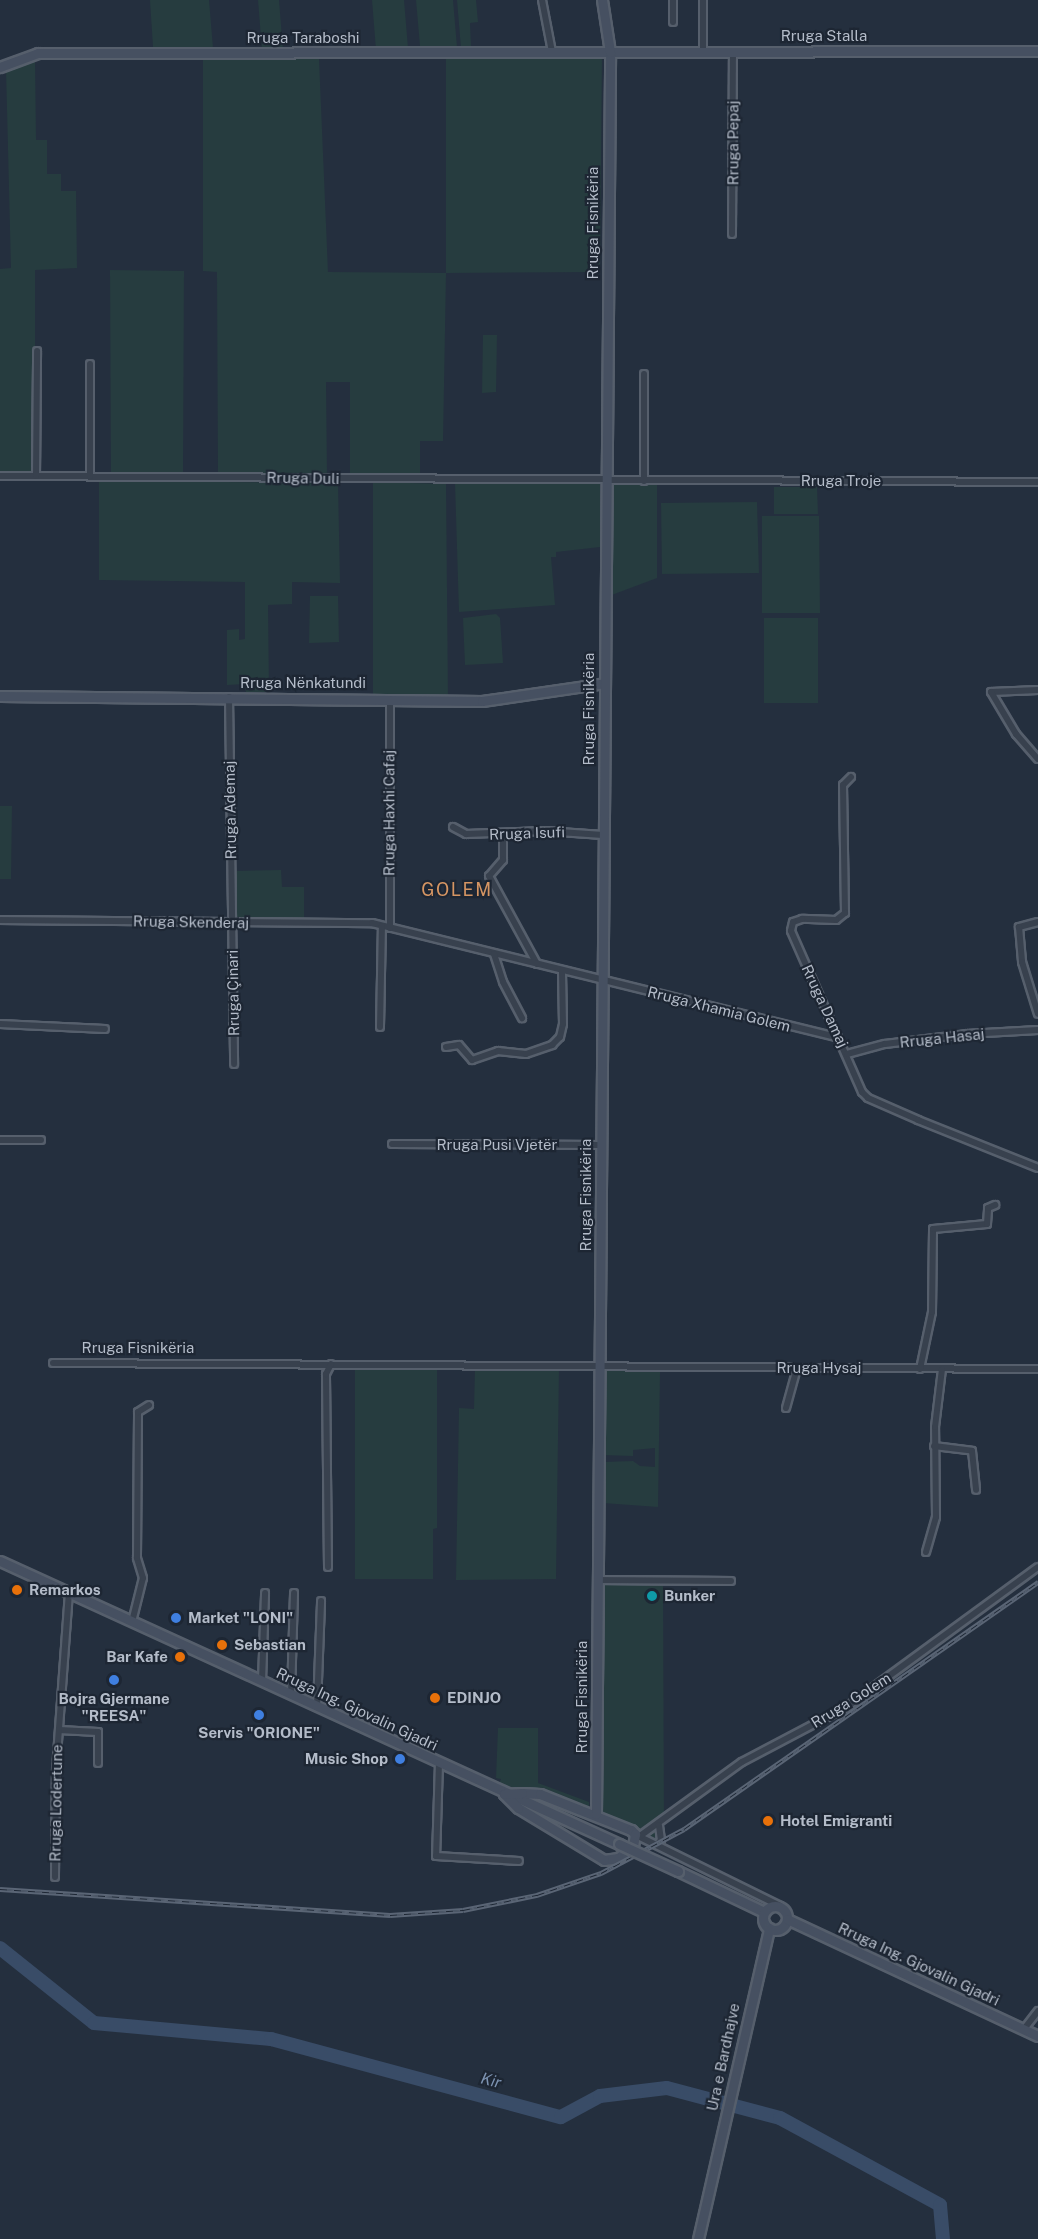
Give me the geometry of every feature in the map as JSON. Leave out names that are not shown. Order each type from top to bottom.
[{"type":"street","points":[[542,0],[552,52]]},
{"type":"street","name":"Rruga Fisnikëria","points":[[596,1814],[610,52],[602,0]]},
{"type":"street","points":[[672,0],[673,22]]},
{"type":"street","points":[[703,0],[703,52]]},
{"type":"street","name":"Rruga Pepaj","points":[[732,234],[733,51]]},
{"type":"street","name":"Rruga Stalla","points":[[610,52],[1038,51]]},
{"type":"street","name":"Rruga Taraboshi","points":[[0,67],[29,54],[610,52]]},
{"type":"street","points":[[36,351],[36,476]]},
{"type":"street","points":[[90,363],[90,476]]},
{"type":"street","points":[[644,374],[644,481]]},
{"type":"street","name":"Rruga Duli","points":[[0,476],[606,481]]},
{"type":"street","name":"Rruga Troje","points":[[606,481],[1038,482]]},
{"type":"street","name":"Rruga Nënkatundi","points":[[0,696],[390,698],[498,701],[605,682]]},
{"type":"street","points":[[1038,690],[991,692],[1016,734],[1038,759]]},
{"type":"street","name":"Rruga Ademaj","points":[[229,698],[232,923]]},
{"type":"street","name":"Rruga Haxhi Cafaj","points":[[390,698],[390,928]]},
{"type":"street","name":"Rruga Damaj","points":[[851,777],[843,785],[845,913],[837,920],[802,919],[793,922],[791,931],[836,1037],[847,1054],[868,1098],[1038,1168]]},
{"type":"street","name":"Rruga Isufi","points":[[453,827],[466,834],[554,831],[603,835]]},
{"type":"street","points":[[503,832],[502,860],[489,876],[537,964]]},
{"type":"street","name":"Rruga Skenderaj","points":[[0,920],[360,922],[602,980]]},
{"type":"street","points":[[1038,922],[1018,927],[1022,962],[1038,1014]]},
{"type":"street","name":"Rruga Çinari","points":[[232,923],[234,1064]]},
{"type":"street","points":[[380,1027],[382,927]]},
{"type":"street","points":[[494,954],[503,982],[522,1018]]},
{"type":"street","points":[[446,1047],[459,1045],[472,1060],[498,1051],[525,1054],[552,1045],[560,1037],[563,1023],[562,970]]},
{"type":"street","name":"Rruga Xhamia Golem","points":[[602,980],[836,1037]]},
{"type":"street","points":[[0,1024],[105,1029]]},
{"type":"street","name":"Rruga Hasaj","points":[[847,1054],[885,1044],[967,1034],[1038,1030]]},
{"type":"street","points":[[0,1140],[41,1140]]},
{"type":"street","name":"Rruga Pusi Vjetër","points":[[392,1144],[601,1145]]},
{"type":"street","points":[[920,1369],[932,1312],[933,1229],[987,1224],[988,1208],[995,1205]]},
{"type":"street","name":"Rruga Fisnikëria","points":[[52,1363],[599,1366]]},
{"type":"street","points":[[328,1567],[326,1374],[331,1364]]},
{"type":"street","name":"Rruga Hysaj","points":[[599,1366],[1038,1370]]},
{"type":"street","points":[[786,1408],[797,1368]]},
{"type":"street","points":[[926,1552],[936,1517],[934,1446],[942,1369]]},
{"type":"street","points":[[132,1622],[142,1584],[137,1558],[138,1412],[148,1405]]},
{"type":"street","points":[[934,1446],[972,1451],[976,1490]]},
{"type":"street","name":"Rruga Ing. Gjovalin Gjadri","points":[[0,1561],[764,1912]]},
{"type":"street","name":"Rruga Golem","points":[[637,1835],[659,1825],[741,1762],[848,1706],[1038,1567]]},
{"type":"street","points":[[598,1580],[731,1581]]},
{"type":"street","name":"Rruga Lodertune","points":[[55,1876],[59,1730],[69,1593]]},
{"type":"street","points":[[262,1682],[265,1593]]},
{"type":"street","points":[[291,1696],[294,1593]]},
{"type":"street","points":[[317,1708],[321,1600]]},
{"type":"street","name":"Rruga Lodertune","points":[[59,1730],[98,1732],[98,1763]]},
{"type":"street","name":"Rruga Ing. Gjovalin Gjadri","points":[[440,1763],[436,1856],[519,1861]]},
{"type":"street","points":[[504,1794],[540,1794],[596,1814],[780,1906],[787,1920],[778,1930],[769,1929],[764,1923],[764,1912],[780,1906]]},
{"type":"street","points":[[504,1794],[518,1808],[604,1860],[629,1851],[637,1835]]},
{"type":"street","points":[[657,1845],[661,1840],[659,1825]]},
{"type":"street","name":"Rruga Ing. Gjovalin Gjadri","points":[[787,1920],[1038,2036]]},
{"type":"street","name":"Ura e Bardhajve","points":[[698,2239],[769,1929]]},
{"type":"street","points":[[1024,2029],[1038,2011]]},
{"type":"green space","points":[[150,0],[209,0],[213,48],[153,47]]},
{"type":"green space","points":[[258,0],[279,0],[283,50],[262,50]]},
{"type":"green space","points":[[372,0],[404,0],[408,48],[376,50]]},
{"type":"green space","points":[[416,0],[453,0],[457,47],[420,46]]},
{"type":"green space","points":[[457,0],[476,0],[478,22],[470,23],[471,47],[461,48]]},
{"type":"green space","points":[[602,55],[600,272],[446,273],[446,58]]},
{"type":"green space","points":[[203,58],[319,59],[328,272],[446,273],[443,441],[420,441],[420,476],[350,476],[350,382],[326,382],[327,476],[218,476],[217,272],[203,271]]},
{"type":"green space","points":[[35,59],[36,140],[47,140],[47,174],[61,174],[61,191],[76,191],[77,268],[35,270],[35,468],[31,473],[0,473],[0,269],[11,268],[6,69]]},
{"type":"green space","points":[[110,270],[184,271],[183,472],[179,476],[111,473]]},
{"type":"green space","points":[[483,335],[497,335],[496,392],[482,393]]},
{"type":"green space","points":[[99,481],[338,483],[340,583],[292,582],[292,604],[268,605],[269,692],[246,692],[245,684],[227,685],[227,630],[239,629],[239,640],[245,639],[245,582],[99,580]]},
{"type":"green space","points":[[373,482],[446,484],[448,696],[373,694]]},
{"type":"green space","points":[[455,483],[600,484],[600,547],[556,552],[556,557],[551,557],[555,605],[459,612]]},
{"type":"green space","points":[[657,484],[657,578],[609,596],[614,485]]},
{"type":"green space","points":[[774,487],[817,487],[818,514],[774,514]]},
{"type":"green space","points":[[757,502],[759,573],[662,574],[661,503]]},
{"type":"green space","points":[[762,516],[819,516],[820,613],[762,613]]},
{"type":"green space","points":[[310,596],[338,596],[339,642],[309,643]]},
{"type":"green space","points":[[496,614],[500,618],[503,663],[465,665],[463,618]]},
{"type":"green space","points":[[764,618],[818,618],[818,703],[764,703]]},
{"type":"green space","points":[[0,806],[12,806],[11,879],[0,879]]},
{"type":"green space","points":[[281,870],[282,887],[304,887],[304,920],[233,918],[234,871]]},
{"type":"green space","points":[[355,1368],[437,1368],[437,1528],[433,1529],[433,1579],[355,1579]]},
{"type":"green space","points":[[559,1368],[556,1579],[456,1580],[459,1408],[474,1409],[475,1369]]},
{"type":"green space","points":[[605,1370],[660,1372],[658,1507],[603,1503],[604,1462],[633,1461],[640,1466],[655,1467],[655,1448],[633,1450],[633,1456],[603,1455]]},
{"type":"green space","points":[[605,1584],[663,1584],[664,1821],[655,1842],[603,1814],[600,1806],[602,1587]]},
{"type":"green space","points":[[498,1728],[538,1728],[538,1783],[589,1802],[589,1807],[499,1784],[501,1779],[496,1778]]},
{"type":"waterway","name":"Kir","points":[[0,1948],[94,2023],[271,2039],[561,2117],[600,2096],[667,2088],[780,2118],[940,2205],[943,2239]]},
{"type":"railway","points":[[0,1889],[390,1915],[463,1910],[537,1895],[601,1873],[684,1829],[1038,1582]]},
{"type":"place","name":"Remarkos","points":[[17,1590]]},
{"type":"place","name":"Bunker","points":[[652,1596]]},
{"type":"place","name":"Market \"LONI\"","points":[[176,1618]]},
{"type":"place","name":"Sebastian","points":[[222,1645]]},
{"type":"place","name":"Bar Kafe","points":[[180,1657]]},
{"type":"place","name":"Bojra Gjermane \"REESA\"","points":[[114,1680]]},
{"type":"place","name":"EDINJO","points":[[435,1698]]},
{"type":"place","name":"Servis \"ORIONE\"","points":[[259,1715]]},
{"type":"place","name":"Music Shop","points":[[400,1759]]},
{"type":"place","name":"Hotel Emigranti","points":[[768,1821]]},
{"type":"district","name":"GOLEM","points":[[457,890]]}]
